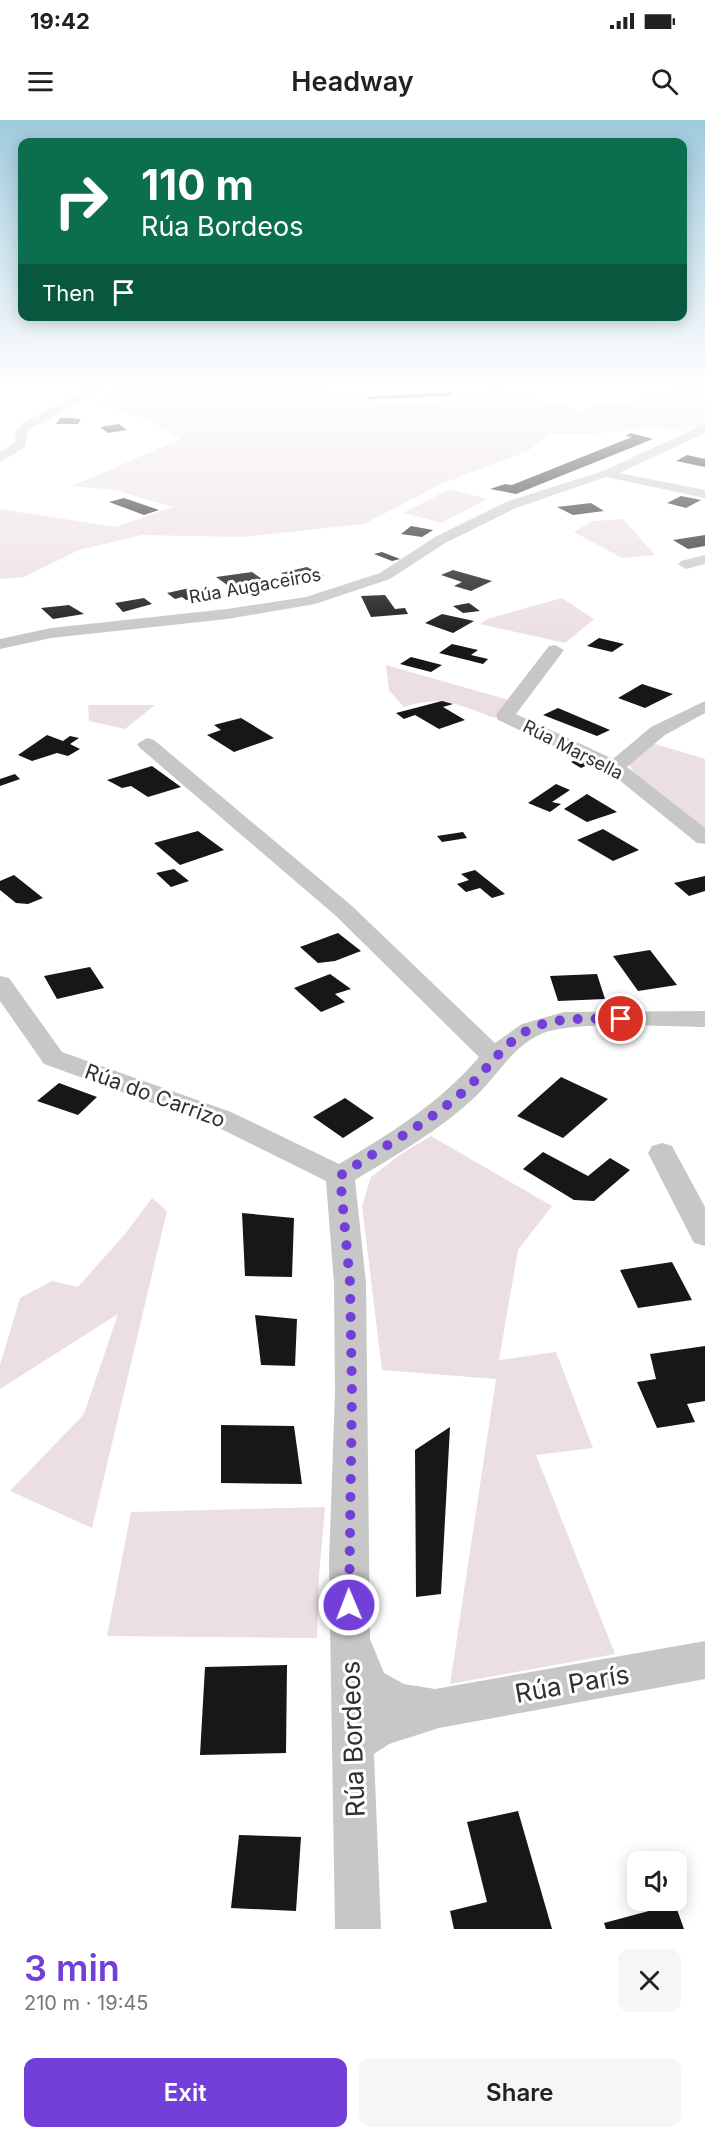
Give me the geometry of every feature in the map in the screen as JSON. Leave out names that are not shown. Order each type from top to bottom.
[{"type":"street","name":"Rúa Augaceiros","points":[[0,644],[51,633],[227,614],[309,601],[385,576],[440,540],[511,505],[610,472]]},
{"type":"street","points":[[607,474],[705,494]]},
{"type":"street","points":[[686,564],[705,560]]},
{"type":"street","name":"Rúa Marsella","points":[[555,650],[505,716],[615,767],[705,838]]},
{"type":"street","points":[[615,767],[658,731],[705,706]]},
{"type":"street","points":[[147,744],[344,911],[494,1056]]},
{"type":"street","name":"Rúa do Carrizo","points":[[0,983],[52,1058],[220,1118],[340,1176]]},
{"type":"street","points":[[340,1176],[413,1132],[466,1090],[494,1056],[531,1029],[564,1020],[705,1018]]},
{"type":"street","points":[[662,1153],[705,1235]]},
{"type":"street","name":"Rúa Bordeos","points":[[340,1176],[351,1316],[350,1627],[358,1929]]},
{"type":"street","name":"Rúa París","points":[[350,1627],[368,1686],[399,1703],[439,1708]]},
{"type":"street","name":"Rúa París","points":[[352,1745],[378,1727],[439,1708],[705,1660]]},
{"type":"shaded area","points":[[103,472],[472,472],[441,484],[364,524],[243,537],[142,535],[79,550],[24,577],[0,579],[0,509],[116,527],[172,507],[115,490],[72,486]]},
{"type":"shaded area","points":[[449,489],[488,499],[441,523],[404,513]]},
{"type":"shaded area","points":[[623,519],[655,555],[622,558],[574,532],[593,521]]},
{"type":"shaded area","points":[[562,598],[594,619],[565,643],[480,624],[490,618]]},
{"type":"shaded area","points":[[386,665],[509,700],[495,718],[450,703],[418,703],[404,707],[389,690]]},
{"type":"shaded area","points":[[88,705],[155,705],[125,729],[89,721]]},
{"type":"shaded area","points":[[652,743],[705,759],[705,830],[632,771],[629,763]]},
{"type":"shaded area","points":[[431,1136],[552,1206],[518,1250],[499,1360],[556,1352],[593,1448],[536,1455],[615,1654],[450,1684],[496,1379],[382,1370],[362,1206],[371,1177],[401,1154]]},
{"type":"shaded area","points":[[152,1198],[167,1211],[92,1528],[10,1491],[84,1414],[118,1314],[0,1389],[0,1365],[20,1298],[52,1281],[78,1287],[125,1234]]},
{"type":"shaded area","points":[[325,1507],[317,1638],[107,1636],[131,1512]]},
{"type":"building","points":[[543,472],[570,472],[516,494],[490,489],[505,484],[512,485]]},
{"type":"building","points":[[681,496],[701,500],[686,508],[667,503]]},
{"type":"building","points":[[124,498],[159,510],[144,515],[109,502]]},
{"type":"building","points":[[591,503],[604,511],[573,515],[557,507]]},
{"type":"building","points":[[411,526],[433,530],[422,537],[401,534]]},
{"type":"building","points":[[705,535],[705,546],[688,549],[673,540]]},
{"type":"building","points":[[382,552],[400,559],[392,561],[374,554]]},
{"type":"building","points":[[307,567],[324,576],[300,583],[281,573]]},
{"type":"building","points":[[453,570],[492,581],[471,591],[454,586],[462,582],[441,575]]},
{"type":"building","points":[[252,572],[265,581],[230,587],[216,577]]},
{"type":"building","points":[[194,587],[204,592],[196,594],[201,597],[186,600],[182,597],[175,599],[167,593]]},
{"type":"building","points":[[385,595],[395,609],[405,608],[408,614],[371,617],[361,596]]},
{"type":"building","points":[[144,598],[152,604],[123,612],[115,603]]},
{"type":"building","points":[[469,603],[480,611],[463,613],[453,606]]},
{"type":"building","points":[[69,605],[84,614],[53,619],[41,608]]},
{"type":"building","points":[[442,614],[474,621],[453,633],[425,623]]},
{"type":"building","points":[[599,638],[624,644],[612,652],[587,646]]},
{"type":"building","points":[[452,644],[478,650],[471,655],[488,659],[483,664],[439,653]]},
{"type":"building","points":[[411,657],[442,665],[431,672],[400,664]]},
{"type":"building","points":[[642,684],[673,694],[645,708],[618,698]]},
{"type":"building","points":[[442,701],[453,704],[443,707],[465,720],[439,729],[415,715],[404,719],[396,713]]},
{"type":"building","points":[[558,708],[610,730],[597,736],[543,715]]},
{"type":"building","points":[[241,718],[274,738],[234,752],[207,735],[221,730],[214,725]]},
{"type":"building","points":[[47,735],[63,741],[70,736],[79,738],[70,744],[80,749],[68,756],[57,753],[32,761],[18,755]]},
{"type":"building","points":[[583,757],[595,762],[581,768],[571,762]]},
{"type":"building","points":[[152,766],[181,787],[148,797],[131,786],[122,788],[107,780]]},
{"type":"building","points":[[15,774],[20,779],[0,786],[0,779]]},
{"type":"building","points":[[556,784],[570,790],[552,802],[561,804],[550,812],[528,803]]},
{"type":"building","points":[[587,794],[617,812],[587,822],[564,809]]},
{"type":"building","points":[[603,829],[639,850],[613,861],[577,840]]},
{"type":"building","points":[[198,831],[224,850],[180,865],[154,843]]},
{"type":"building","points":[[463,832],[467,838],[442,842],[437,836]]},
{"type":"building","points":[[174,869],[189,881],[171,887],[156,873]]},
{"type":"building","points":[[475,870],[505,894],[492,898],[480,888],[466,892],[457,884],[469,880],[461,874]]},
{"type":"building","points":[[14,875],[43,898],[28,904],[16,903],[0,890],[0,881]]},
{"type":"building","points":[[705,876],[705,891],[689,896],[674,883]]},
{"type":"building","points":[[338,933],[361,951],[335,961],[318,963],[300,947]]},
{"type":"building","points":[[650,950],[677,985],[638,991],[613,956]]},
{"type":"building","points":[[90,967],[104,988],[57,999],[44,976]]},
{"type":"building","points":[[330,974],[351,989],[335,994],[345,1002],[321,1012],[294,988]]},
{"type":"building","points":[[597,974],[605,999],[558,1001],[550,976]]},
{"type":"building","points":[[561,1077],[608,1099],[563,1138],[517,1116]]},
{"type":"building","points":[[59,1083],[97,1097],[78,1115],[37,1101]]},
{"type":"building","points":[[345,1098],[374,1118],[343,1138],[313,1117]]},
{"type":"building","points":[[543,1152],[588,1176],[610,1158],[630,1170],[594,1201],[574,1200],[523,1169]]},
{"type":"building","points":[[242,1213],[294,1218],[292,1277],[245,1276]]},
{"type":"building","points":[[672,1262],[692,1300],[638,1308],[620,1270]]},
{"type":"building","points":[[255,1315],[297,1319],[295,1366],[261,1365]]},
{"type":"building","points":[[705,1346],[705,1401],[687,1404],[695,1422],[657,1428],[637,1382],[656,1379],[650,1354]]},
{"type":"building","points":[[221,1425],[294,1426],[302,1484],[221,1483]]},
{"type":"building","points":[[450,1427],[441,1594],[416,1597],[415,1450]]},
{"type":"building","points":[[287,1665],[286,1753],[200,1755],[205,1667]]},
{"type":"building","points":[[518,1811],[552,1929],[454,1929],[450,1911],[487,1902],[467,1822]]},
{"type":"building","points":[[239,1835],[301,1837],[296,1911],[231,1908]]},
{"type":"building","points":[[649,1911],[678,1911],[684,1929],[606,1929],[604,1923]]},
{"type":"route","points":[[349,1605],[352,1392],[350,1283],[342,1218],[340,1176],[364,1159],[413,1132],[466,1090],[494,1056],[531,1029],[564,1020],[621,1019]]}]
